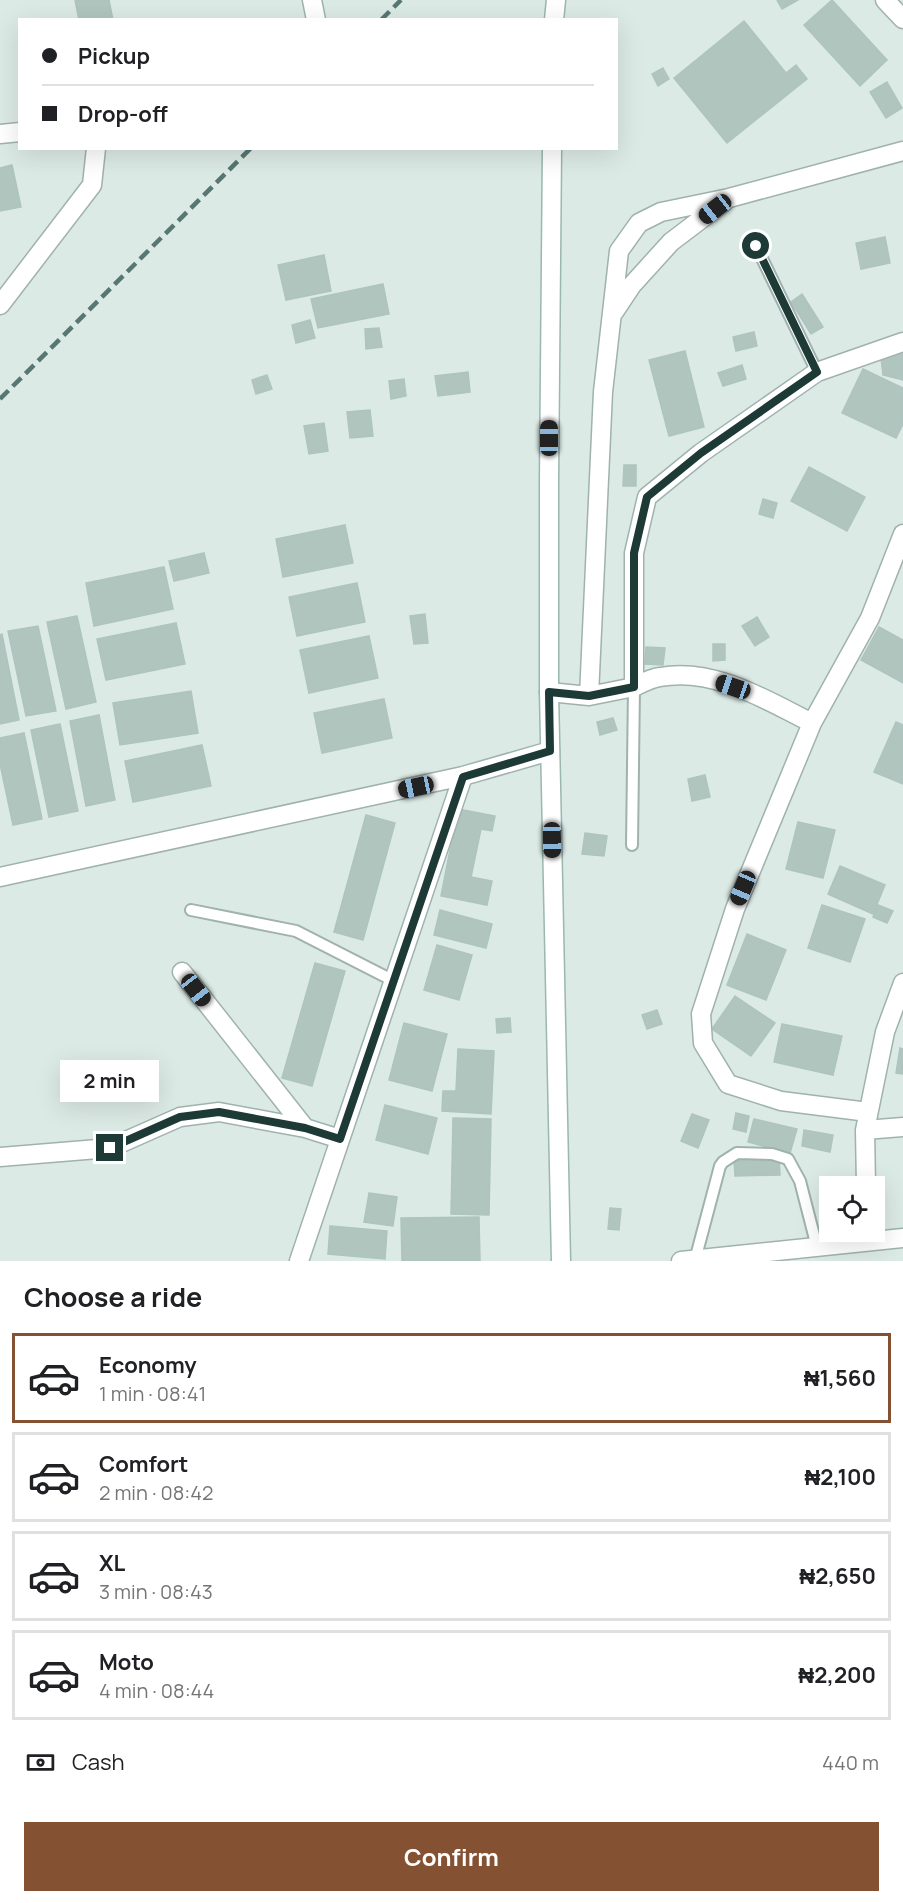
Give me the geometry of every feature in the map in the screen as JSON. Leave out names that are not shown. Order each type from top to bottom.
[{"type":"street","points":[[312,0],[316,18]]},
{"type":"street","points":[[554,18],[556,0]]},
{"type":"street","points":[[885,0],[903,19]]},
{"type":"street","points":[[0,134],[18,132]]},
{"type":"street","points":[[0,305],[92,185],[96,150]]},
{"type":"street","points":[[552,150],[549,692],[561,1261]]},
{"type":"street","points":[[589,696],[603,392],[619,250],[639,223],[661,212],[729,198],[903,151]]},
{"type":"street","points":[[611,316],[632,285],[671,242],[729,198]]},
{"type":"street","points":[[634,687],[634,553],[647,497],[701,453],[817,372],[903,342]]},
{"type":"street","points":[[903,534],[870,618],[812,723],[735,909],[701,1014],[703,1043],[728,1084],[781,1101],[903,1127]]},
{"type":"street","points":[[549,692],[589,696],[634,687],[659,677],[701,676],[749,692],[812,723]]},
{"type":"street","points":[[0,877],[463,777],[550,751]]},
{"type":"street","points":[[299,1261],[463,777]]},
{"type":"street","points":[[182,972],[305,1128]]},
{"type":"street","points":[[866,1176],[867,1121],[885,1032],[903,983]]},
{"type":"street","points":[[0,1157],[110,1148],[180,1117],[219,1112],[305,1128],[340,1139]]},
{"type":"street","points":[[885,1237],[903,1238]]},
{"type":"street","points":[[688,1260],[726,1259],[840,1242]]},
{"type":"lane","points":[[756,246],[817,372]]},
{"type":"lane","points":[[632,845],[634,687]]},
{"type":"lane","points":[[191,910],[296,931],[394,981]]},
{"type":"lane","points":[[688,1260],[720,1166],[737,1153],[772,1154],[789,1159],[800,1181],[817,1247]]},
{"type":"building","points":[[75,0],[109,0],[113,18],[79,18]]},
{"type":"building","points":[[777,0],[798,0],[782,9]]},
{"type":"building","points":[[832,0],[887,60],[860,86],[804,25]]},
{"type":"building","points":[[744,21],[786,73],[796,65],[807,79],[727,143],[674,78]]},
{"type":"building","points":[[663,68],[669,79],[658,86],[652,74]]},
{"type":"building","points":[[887,82],[902,108],[886,118],[870,92]]},
{"type":"building","points":[[12,165],[21,207],[0,211],[0,168]]},
{"type":"building","points":[[885,237],[890,263],[861,269],[856,243]]},
{"type":"building","points":[[324,255],[331,291],[286,300],[278,265]]},
{"type":"building","points":[[383,284],[389,314],[318,328],[311,299]]},
{"type":"building","points":[[802,294],[823,327],[811,334],[791,302]]},
{"type":"building","points":[[310,320],[315,338],[296,343],[292,325]]},
{"type":"building","points":[[379,328],[382,347],[366,349],[365,329]]},
{"type":"building","points":[[754,332],[757,346],[736,351],[733,337]]},
{"type":"building","points":[[685,351],[704,427],[669,436],[649,360]]},
{"type":"building","points":[[903,351],[903,380],[883,375],[881,358]]},
{"type":"building","points":[[742,365],[746,379],[723,386],[718,373]]},
{"type":"building","points":[[863,369],[903,388],[903,424],[896,438],[842,413]]},
{"type":"building","points":[[468,372],[470,392],[438,396],[435,376]]},
{"type":"building","points":[[267,375],[272,389],[256,394],[252,380]]},
{"type":"building","points":[[404,379],[406,396],[391,399],[389,381]]},
{"type":"building","points":[[370,410],[373,436],[350,438],[347,412]]},
{"type":"building","points":[[324,423],[328,451],[309,454],[304,426]]},
{"type":"building","points":[[624,465],[636,465],[636,486],[623,486]]},
{"type":"building","points":[[809,467],[865,497],[847,531],[791,501]]},
{"type":"building","points":[[763,499],[777,503],[773,518],[759,514]]},
{"type":"building","points":[[345,525],[353,563],[283,577],[276,539]]},
{"type":"building","points":[[204,553],[209,573],[174,581],[169,561]]},
{"type":"building","points":[[164,567],[173,609],[94,626],[86,583]]},
{"type":"building","points":[[357,583],[365,622],[297,636],[289,597]]},
{"type":"building","points":[[425,614],[428,643],[414,644],[410,616]]},
{"type":"building","points":[[77,616],[96,702],[66,709],[47,622]]},
{"type":"building","points":[[757,617],[769,637],[755,646],[742,626]]},
{"type":"building","points":[[176,623],[185,664],[106,680],[97,639]]},
{"type":"building","points":[[38,626],[56,711],[26,716],[8,631]]},
{"type":"building","points":[[879,627],[903,640],[903,683],[861,660]]},
{"type":"building","points":[[2,634],[19,720],[0,724],[0,635]]},
{"type":"building","points":[[369,636],[378,678],[309,693],[300,650]]},
{"type":"building","points":[[713,644],[725,644],[725,660],[713,661]]},
{"type":"building","points":[[646,647],[665,648],[663,665],[645,664]]},
{"type":"building","points":[[191,691],[198,733],[120,745],[113,703]]},
{"type":"building","points":[[384,699],[392,738],[322,753],[314,713]]},
{"type":"building","points":[[99,715],[115,800],[86,806],[70,721]]},
{"type":"building","points":[[613,718],[617,730],[600,735],[597,722]]},
{"type":"building","points":[[896,722],[903,725],[903,784],[874,772]]},
{"type":"building","points":[[60,724],[78,811],[49,817],[31,730]]},
{"type":"building","points":[[24,733],[42,819],[13,825],[0,764],[0,738]]},
{"type":"building","points":[[202,745],[211,786],[133,802],[125,761]]},
{"type":"building","points":[[705,775],[710,797],[692,801],[688,779]]},
{"type":"building","points":[[458,809],[495,816],[492,831],[481,829],[471,877],[492,881],[487,905],[441,896]]},
{"type":"building","points":[[366,815],[395,823],[363,940],[334,932]]},
{"type":"building","points":[[798,822],[835,830],[823,878],[786,869]]},
{"type":"building","points":[[585,833],[607,836],[604,856],[582,854]]},
{"type":"building","points":[[840,866],[885,885],[873,914],[828,894]]},
{"type":"building","points":[[822,905],[865,919],[850,962],[808,948]]},
{"type":"building","points":[[878,905],[893,911],[887,923],[873,917]]},
{"type":"building","points":[[440,910],[492,924],[486,948],[434,935]]},
{"type":"building","points":[[747,934],[786,950],[766,1000],[727,985]]},
{"type":"building","points":[[437,945],[472,955],[459,1000],[424,990]]},
{"type":"building","points":[[315,963],[345,971],[312,1086],[282,1078]]},
{"type":"building","points":[[735,996],[775,1023],[751,1056],[712,1029]]},
{"type":"building","points":[[657,1010],[662,1024],[647,1029],[642,1015]]},
{"type":"building","points":[[510,1018],[511,1032],[497,1033],[496,1019]]},
{"type":"building","points":[[404,1023],[447,1034],[432,1091],[389,1080]]},
{"type":"building","points":[[782,1024],[842,1036],[833,1075],[774,1062]]},
{"type":"building","points":[[900,1048],[903,1049],[903,1074],[896,1073]]},
{"type":"building","points":[[458,1049],[494,1051],[491,1114],[442,1111],[443,1091],[456,1091]]},
{"type":"building","points":[[385,1105],[437,1118],[428,1154],[376,1140]]},
{"type":"building","points":[[736,1113],[749,1116],[746,1132],[733,1129]]},
{"type":"building","points":[[692,1114],[709,1120],[698,1148],[681,1141]]},
{"type":"building","points":[[453,1118],[491,1119],[489,1215],[451,1214]]},
{"type":"building","points":[[754,1119],[797,1129],[790,1153],[748,1142]]},
{"type":"building","points":[[804,1130],[833,1135],[830,1152],[802,1146]]},
{"type":"building","points":[[779,1158],[780,1175],[735,1176],[734,1159]]},
{"type":"building","points":[[369,1193],[397,1197],[393,1226],[364,1222]]},
{"type":"building","points":[[610,1208],[621,1209],[619,1230],[608,1229]]},
{"type":"building","points":[[479,1217],[480,1261],[402,1261],[401,1218]]},
{"type":"building","points":[[330,1226],[387,1231],[385,1259],[328,1254]]},
{"type":"railway","points":[[383,18],[401,0]]},
{"type":"railway","points":[[0,399],[249,150]]},
{"type":"route","points":[[110,1148],[180,1117],[219,1112],[305,1128],[340,1139],[463,777],[550,751],[549,692],[589,696],[634,687],[634,553],[647,497],[701,453],[817,372],[756,246]]}]
